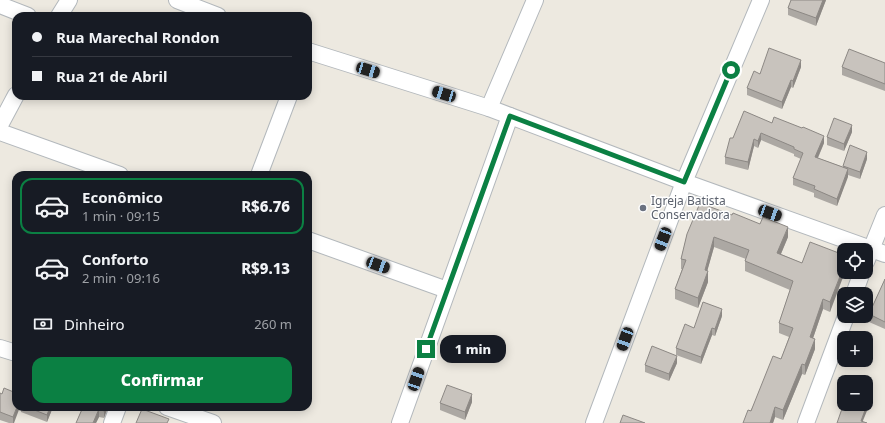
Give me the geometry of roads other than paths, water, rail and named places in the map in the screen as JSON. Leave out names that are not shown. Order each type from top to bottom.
[{"type":"street","points":[[62,12],[69,0]]},
{"type":"street","points":[[177,0],[208,12]]},
{"type":"street","points":[[489,108],[534,0]]},
{"type":"street","points":[[594,423],[684,182],[761,0]]},
{"type":"street","points":[[0,5],[18,12]]},
{"type":"street","points":[[312,52],[489,108],[874,255],[885,215]]},
{"type":"street","points":[[0,125],[13,100]]},
{"type":"street","points":[[261,171],[287,100]]},
{"type":"street","points":[[400,423],[510,116]]},
{"type":"street","points":[[0,132],[109,171]]},
{"type":"street","points":[[312,241],[447,290]]},
{"type":"street","points":[[806,423],[843,323]]},
{"type":"street","points":[[0,348],[12,352]]},
{"type":"street","points":[[112,423],[116,411]]},
{"type":"street","points":[[178,411],[213,423]]},
{"type":"place","name":"Igreja Batista Conservadora","points":[[643,208]]}]
